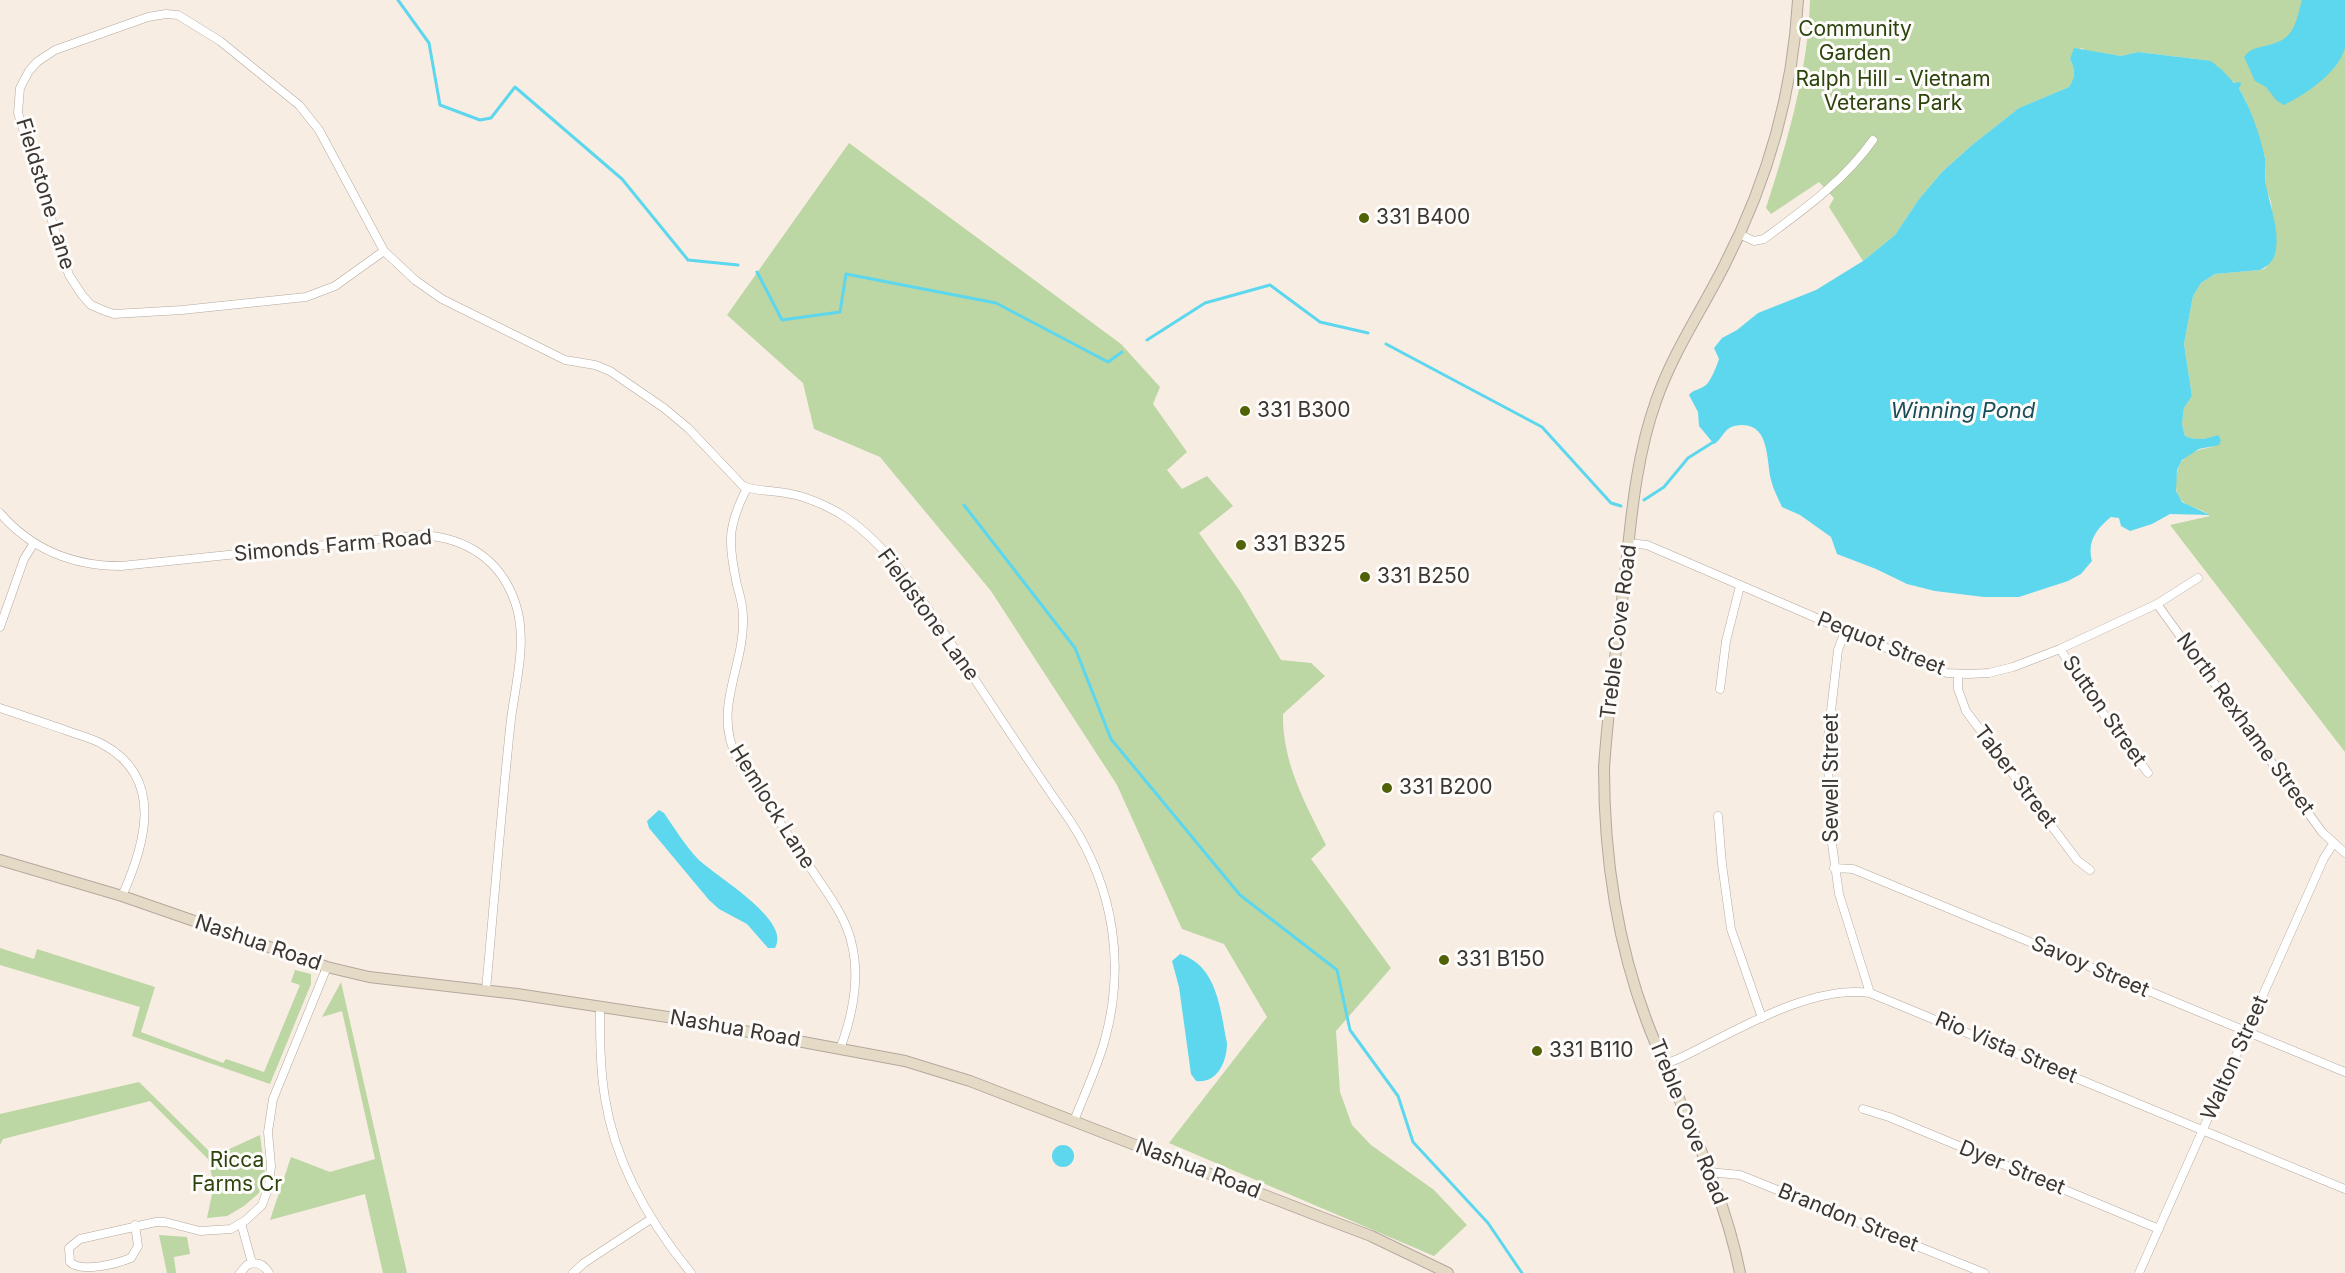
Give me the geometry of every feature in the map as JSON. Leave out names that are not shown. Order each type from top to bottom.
[{"type":"main road","name":"Treble Cove Road","points":[[1740,1273],[1726,1216],[1639,999],[1620,934],[1610,879],[1605,819],[1605,748],[1640,456],[1656,401],[1674,357],[1739,234],[1766,170],[1782,112],[1794,48],[1798,0]]},
{"type":"main road","name":"Nashua Road","points":[[0,861],[122,896],[327,967],[369,977],[486,990],[674,1018],[905,1061],[938,1070],[1363,1233],[1448,1273]]},
{"type":"street","name":"Fieldstone Lane","points":[[384,250],[335,286],[306,297],[114,314],[91,305],[69,274],[18,113],[20,88],[28,71],[55,50],[148,17],[178,15],[220,41],[299,105],[319,130],[384,250],[415,280],[450,304],[565,360],[595,365],[610,371],[664,408],[688,428],[733,477],[747,488],[793,494],[832,510],[857,527],[889,557],[918,595],[1071,822],[1089,852],[1102,883],[1111,915],[1115,953],[1114,989],[1104,1045],[1074,1121]]},
{"type":"street","points":[[1739,234],[1754,241],[1764,239],[1829,189],[1864,153],[1873,140]]},
{"type":"street","name":"Hemlock Lane","points":[[747,488],[733,520],[730,537],[744,618],[727,727],[730,745],[738,760],[831,898],[849,935],[855,963],[855,978],[848,1027],[840,1049]]},
{"type":"street","name":"Simonds Farm Road","points":[[0,513],[34,543],[61,557],[80,563],[122,566],[422,535],[459,541],[489,561],[506,583],[515,601],[519,619],[520,643],[486,990]]},
{"type":"street","points":[[0,627],[24,559],[34,543]]},
{"type":"street","name":"Pequot Street","points":[[1629,543],[1647,545],[1928,666],[1958,674],[1978,674],[2000,670],[2060,649],[2157,604],[2198,578]]},
{"type":"street","points":[[1720,689],[1728,634],[1740,585]]},
{"type":"street","name":"North Rexhame Street","points":[[2157,604],[2333,844],[2345,853]]},
{"type":"street","name":"Sewell Street","points":[[1845,631],[1838,650],[1828,737],[1827,799],[1834,868],[1842,906],[1870,993]]},
{"type":"street","name":"Sutton Street","points":[[2060,649],[2099,708],[2148,773]]},
{"type":"street","name":"Taber Street","points":[[1958,674],[1958,689],[1966,711],[2077,860],[2090,870]]},
{"type":"street","points":[[0,708],[100,742],[119,755],[134,773],[145,801],[145,824],[122,896]]},
{"type":"street","points":[[1718,816],[1731,929],[1762,1018]]},
{"type":"street","name":"Walton Street","points":[[2139,1273],[2324,858],[2333,844]]},
{"type":"street","name":"Savoy Street","points":[[1834,868],[1853,869],[2345,1072]]},
{"type":"street","points":[[135,1226],[138,1246],[131,1258],[87,1269],[77,1268],[70,1262],[69,1248],[76,1240],[135,1226],[165,1222],[200,1231],[231,1229],[242,1223],[262,1205],[269,1186],[272,1166],[268,1132],[273,1099],[327,967]]},
{"type":"street","name":"Rio Vista Street","points":[[1664,1064],[1762,1018],[1831,994],[1851,991],[1870,993],[2345,1189]]},
{"type":"street","points":[[600,1006],[601,1061],[605,1101],[618,1147],[651,1219],[691,1273]]},
{"type":"street","name":"Dyer Street","points":[[1863,1109],[1889,1117],[2159,1229]]},
{"type":"street","name":"Brandon Street","points":[[1709,1172],[1730,1172],[1740,1175],[1984,1273]]},
{"type":"street","points":[[573,1273],[584,1263],[651,1219]]},
{"type":"street","points":[[242,1223],[252,1263]]},
{"type":"street","points":[[240,1273],[243,1268],[252,1263],[262,1264],[269,1273]]},
{"type":"green space","name":"Ralph Hill - Vietnam Veterans Park","points":[[1810,0],[2345,0],[2345,752],[2170,525],[2210,516],[2181,500],[2176,487],[2177,473],[2182,461],[2191,453],[2212,447],[2218,436],[2202,439],[2189,438],[2185,436],[2182,424],[2184,408],[2192,396],[2184,344],[2193,296],[2201,283],[2215,274],[2266,268],[2276,248],[2271,202],[2266,189],[2265,157],[2245,99],[2239,89],[2240,85],[2204,60],[2138,52],[2121,56],[2081,48],[2070,59],[2074,73],[2069,87],[2019,108],[1972,145],[1942,172],[1919,199],[1895,235],[1863,261],[1829,207],[1834,198],[1819,182],[1771,214],[1766,208],[1782,157],[1801,79]]},
{"type":"green space","points":[[849,143],[1121,344],[1160,387],[1153,404],[1187,452],[1167,470],[1182,489],[1207,476],[1233,506],[1199,533],[1240,591],[1281,660],[1311,663],[1325,676],[1283,714],[1286,749],[1296,782],[1326,845],[1311,859],[1391,968],[1336,1031],[1340,1092],[1352,1125],[1371,1145],[1434,1190],[1467,1225],[1434,1256],[1169,1143],[1267,1017],[1224,944],[1182,929],[1117,785],[991,591],[880,457],[814,429],[803,383],[727,315]]},
{"type":"green space","points":[[0,948],[34,959],[37,949],[155,987],[141,1032],[223,1063],[226,1059],[264,1072],[300,985],[291,982],[295,970],[311,974],[311,984],[270,1084],[132,1036],[140,1007],[0,965]]},
{"type":"green space","name":"Ricca Farms Cr","points":[[341,982],[407,1273],[383,1273],[365,1194],[270,1220],[291,1157],[330,1172],[375,1159],[342,1011],[322,1017]]},
{"type":"green space","name":"Ricca Farms Cr","points":[[139,1082],[214,1156],[260,1135],[265,1174],[259,1193],[244,1206],[227,1216],[207,1218],[214,1185],[208,1159],[150,1101],[3,1139],[0,1145],[0,1114]]},
{"type":"green space","name":"Ricca Farms Cr","points":[[159,1235],[187,1237],[190,1254],[174,1257],[176,1273],[167,1273]]},
{"type":"water","points":[[2302,0],[2345,0],[2345,48],[2336,66],[2320,82],[2284,105],[2276,100],[2266,87],[2255,81],[2244,57],[2253,49],[2275,43],[2288,36],[2295,24]]},
{"type":"water","name":"Winning Pond","points":[[2074,48],[2121,56],[2138,52],[2211,61],[2234,83],[2240,82],[2239,89],[2261,141],[2265,158],[2266,186],[2276,235],[2273,259],[2260,270],[2215,274],[2201,283],[2193,296],[2184,344],[2192,396],[2184,408],[2182,424],[2185,436],[2202,439],[2218,435],[2221,440],[2219,445],[2199,449],[2182,460],[2177,470],[2176,491],[2182,502],[2210,515],[2170,514],[2152,524],[2130,531],[2121,526],[2119,518],[2111,517],[2094,536],[2091,548],[2092,561],[2081,574],[2068,581],[2019,597],[1984,597],[1935,591],[1907,584],[1837,554],[1831,537],[1800,515],[1782,507],[1772,483],[1765,443],[1761,435],[1755,428],[1746,425],[1734,426],[1714,444],[1699,426],[1698,412],[1689,395],[1704,387],[1710,380],[1719,359],[1714,348],[1722,338],[1737,330],[1758,313],[1816,290],[1863,261],[1895,235],[1919,199],[1942,172],[1972,145],[2019,108],[2069,87],[2074,76],[2070,59]]},
{"type":"water","points":[[659,810],[664,813],[697,858],[749,899],[773,925],[777,937],[775,948],[768,948],[747,924],[719,909],[709,900],[649,828],[647,821]]},
{"type":"water","points":[[1180,954],[1193,960],[1210,979],[1219,1004],[1227,1043],[1223,1064],[1215,1075],[1203,1081],[1196,1081],[1191,1074],[1179,987],[1172,961]]},
{"type":"water","points":[[1063,1145],[1071,1148],[1074,1156],[1071,1164],[1063,1167],[1055,1164],[1052,1156],[1055,1148]]},
{"type":"waterway","points":[[398,0],[429,43],[440,105],[480,120],[491,118],[515,87],[622,179],[688,260],[738,265]]},
{"type":"waterway","points":[[757,272],[782,320],[840,312],[846,274],[996,303],[1108,362],[1122,352]]},
{"type":"waterway","points":[[1147,340],[1205,303],[1270,285],[1320,322],[1368,333]]},
{"type":"waterway","points":[[1386,344],[1542,427],[1611,503],[1621,506]]},
{"type":"waterway","points":[[1644,500],[1664,487],[1688,458],[1715,441]]},
{"type":"waterway","points":[[964,505],[1075,648],[1111,739],[1240,895],[1337,970],[1350,1030],[1398,1096],[1413,1142],[1488,1223],[1522,1273]]},
{"type":"place","name":"331 B400","points":[[1364,218]]},
{"type":"place","name":"331 B300","points":[[1245,411]]},
{"type":"place","name":"331 B325","points":[[1241,545]]},
{"type":"place","name":"331 B250","points":[[1365,577]]},
{"type":"place","name":"331 B200","points":[[1387,788]]},
{"type":"place","name":"331 B150","points":[[1444,960]]},
{"type":"place","name":"331 B110","points":[[1537,1051]]},
{"type":"park label","name":"Community Garden","points":[[1855,42]]}]
